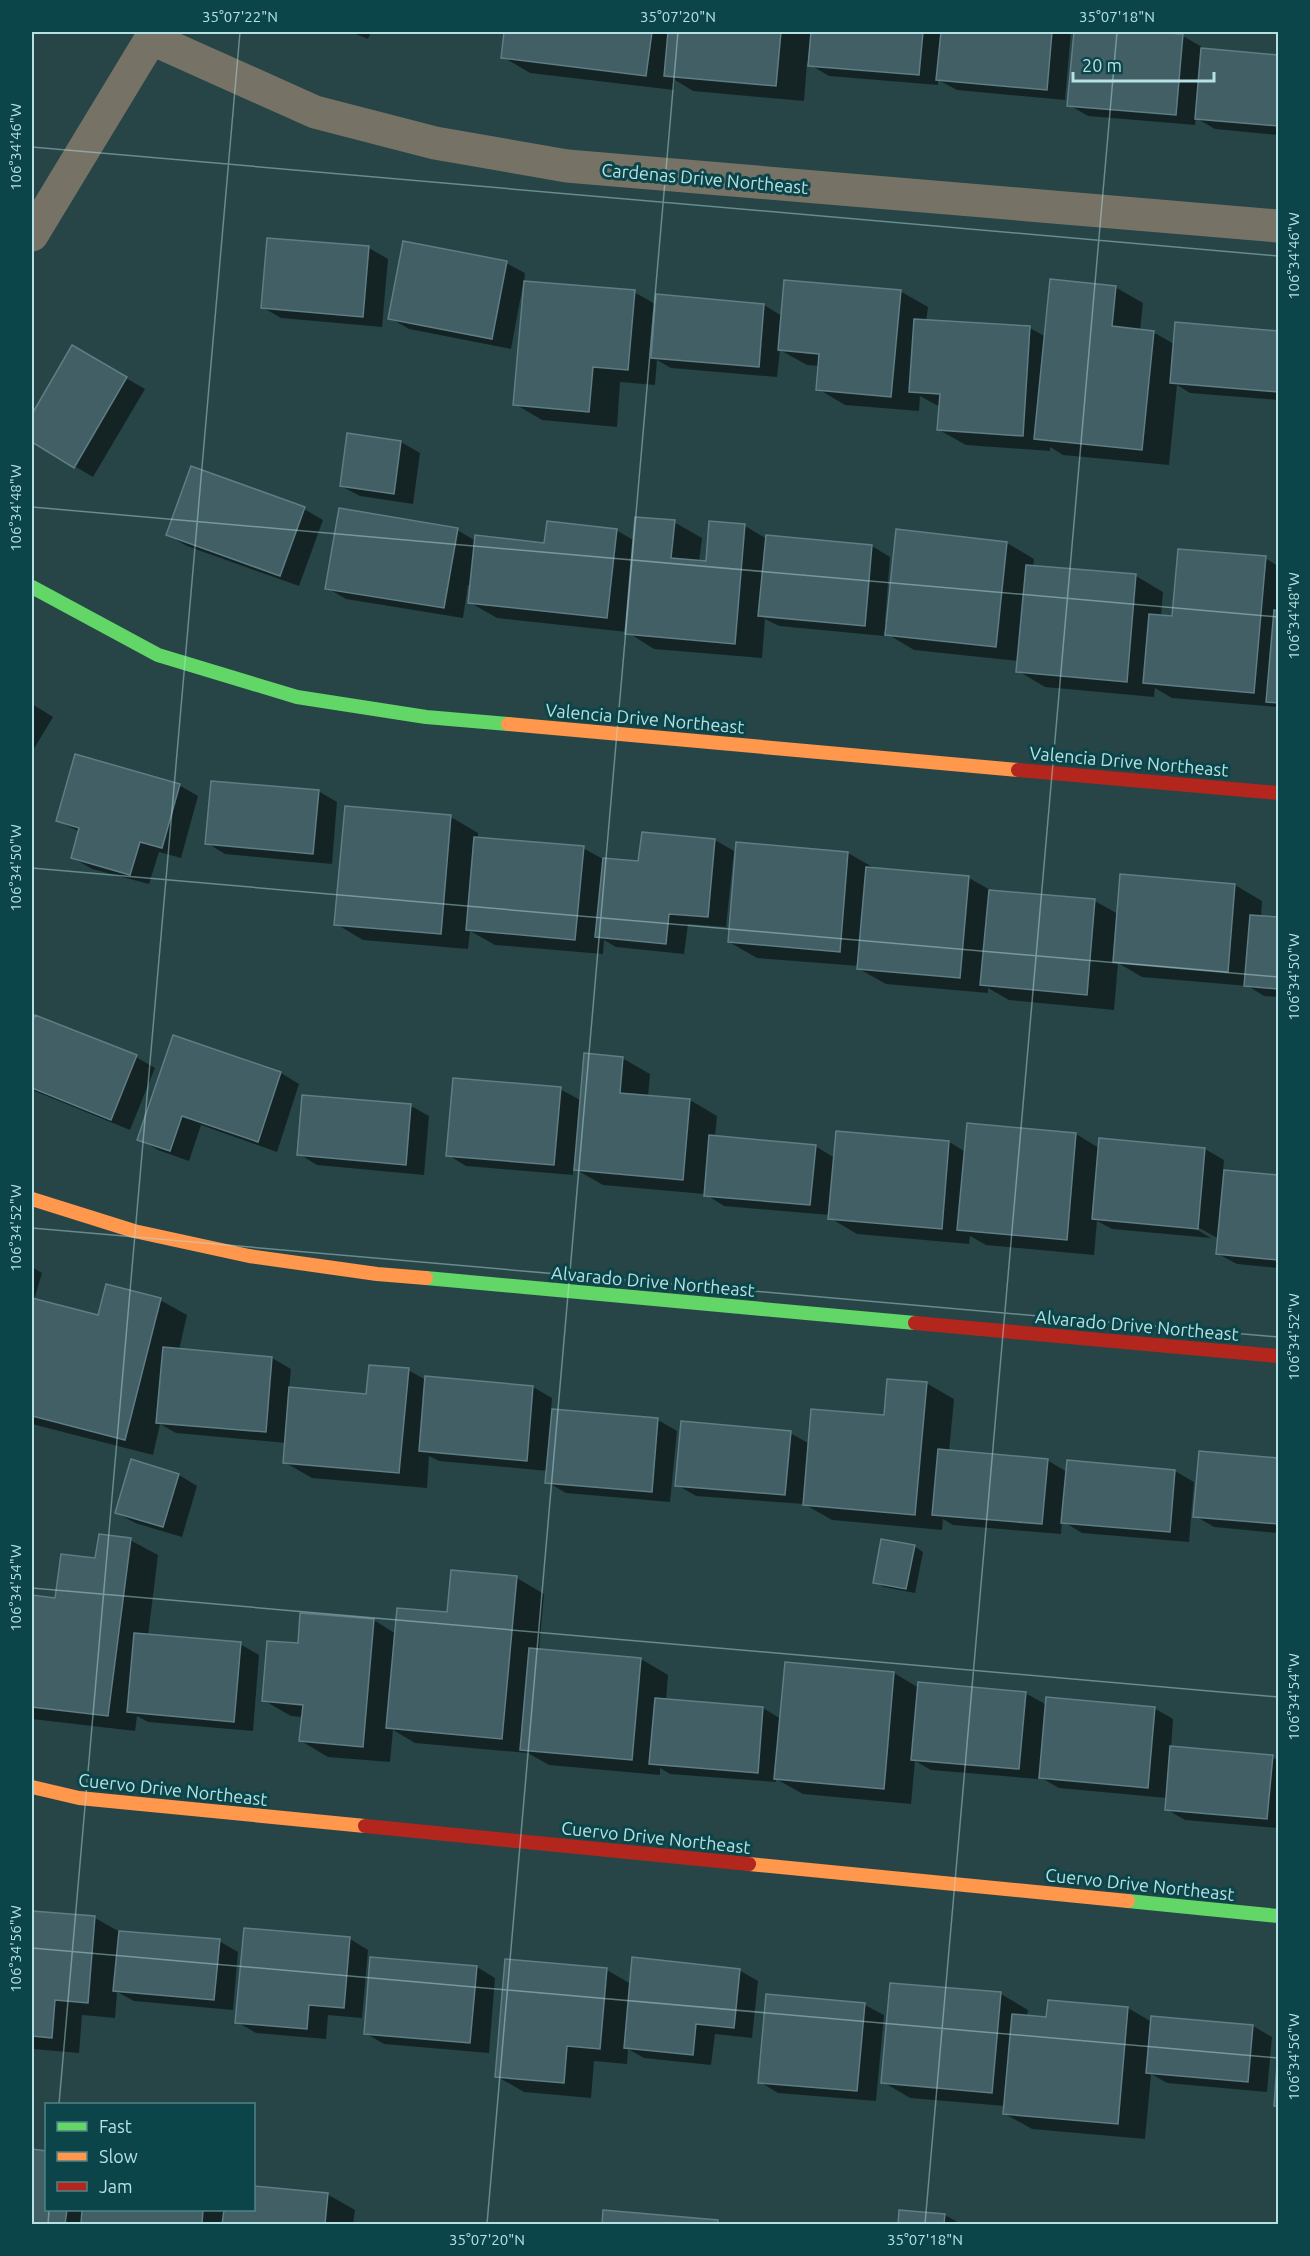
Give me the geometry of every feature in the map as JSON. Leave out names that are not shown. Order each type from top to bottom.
[{"type":"street","name":"Cardenas Drive Northeast","points":[[154,35],[315,112],[435,143],[567,166],[1278,226]]},
{"type":"street","points":[[32,235],[154,35]]},
{"type":"street","name":"Valencia Drive Northeast","points":[[32,587],[158,655],[309,699],[426,717],[1278,793]]},
{"type":"street","name":"Alvarado Drive Northeast","points":[[32,1199],[134,1231],[249,1256],[377,1274],[1278,1356]]},
{"type":"street","name":"Cuervo Drive Northeast","points":[[32,1787],[79,1798],[1278,1916]]},
{"type":"building","points":[[504,32],[652,32],[646,76],[501,58]]},
{"type":"building","points":[[668,32],[781,32],[776,86],[664,76]]},
{"type":"building","points":[[811,32],[923,32],[919,75],[808,66]]},
{"type":"building","points":[[941,32],[1052,32],[1047,90],[936,80]]},
{"type":"building","points":[[1074,32],[1183,34],[1176,115],[1067,106]]},
{"type":"building","points":[[1201,48],[1278,55],[1278,126],[1195,119]]},
{"type":"building","points":[[267,238],[369,246],[363,317],[261,308]]},
{"type":"building","points":[[403,241],[507,261],[492,339],[388,319]]},
{"type":"building","points":[[1050,279],[1116,286],[1112,326],[1154,331],[1142,450],[1034,439]]},
{"type":"building","points":[[784,280],[901,290],[891,397],[816,390],[819,354],[778,350]]},
{"type":"building","points":[[524,281],[635,290],[628,370],[593,367],[589,412],[513,405]]},
{"type":"building","points":[[656,294],[764,304],[759,367],[651,358]]},
{"type":"building","points":[[914,319],[1030,326],[1023,436],[937,430],[940,394],[909,392]]},
{"type":"building","points":[[1175,322],[1278,331],[1278,392],[1170,383]]},
{"type":"building","points":[[72,345],[127,377],[74,468],[32,442],[32,414]]},
{"type":"building","points":[[347,433],[401,441],[394,494],[340,486]]},
{"type":"building","points":[[191,466],[305,507],[280,576],[166,535]]},
{"type":"building","points":[[339,508],[458,528],[444,608],[325,589]]},
{"type":"building","points":[[635,517],[675,520],[671,558],[706,561],[709,521],[745,524],[735,644],[625,634]]},
{"type":"building","points":[[547,521],[617,529],[607,618],[468,603],[475,535],[544,543]]},
{"type":"building","points":[[896,529],[1007,542],[996,647],[885,635]]},
{"type":"building","points":[[766,535],[872,545],[865,626],[758,616]]},
{"type":"building","points":[[1178,549],[1266,556],[1254,693],[1143,683],[1149,614],[1172,616]]},
{"type":"building","points":[[1026,565],[1136,574],[1127,682],[1016,672]]},
{"type":"building","points":[[1274,610],[1278,611],[1278,703],[1266,702]]},
{"type":"building","points":[[75,754],[180,784],[162,848],[140,842],[130,875],[71,858],[79,828],[56,821]]},
{"type":"building","points":[[211,781],[319,790],[313,854],[205,844]]},
{"type":"building","points":[[345,806],[451,815],[441,934],[334,925]]},
{"type":"building","points":[[642,832],[715,839],[708,917],[669,914],[666,944],[595,937],[603,858],[638,861]]},
{"type":"building","points":[[474,837],[584,846],[575,940],[466,930]]},
{"type":"building","points":[[736,842],[848,852],[840,952],[728,942]]},
{"type":"building","points":[[866,867],[969,876],[960,978],[857,969]]},
{"type":"building","points":[[1120,874],[1235,884],[1228,972],[1113,962]]},
{"type":"building","points":[[989,890],[1095,899],[1087,995],[980,985]]},
{"type":"building","points":[[1250,915],[1278,917],[1278,989],[1244,986]]},
{"type":"building","points":[[35,1015],[137,1055],[111,1120],[32,1088],[32,1024]]},
{"type":"building","points":[[173,1035],[281,1072],[258,1142],[182,1116],[170,1151],[137,1140]]},
{"type":"building","points":[[584,1053],[623,1057],[620,1093],[690,1099],[683,1180],[574,1170]]},
{"type":"building","points":[[453,1078],[561,1087],[554,1165],[446,1156]]},
{"type":"building","points":[[302,1095],[411,1104],[406,1165],[297,1155]]},
{"type":"building","points":[[967,1123],[1076,1133],[1067,1240],[957,1230]]},
{"type":"building","points":[[836,1131],[949,1141],[942,1229],[828,1219]]},
{"type":"building","points":[[709,1135],[816,1145],[810,1205],[704,1196]]},
{"type":"building","points":[[1099,1138],[1205,1148],[1198,1229],[1092,1219]]},
{"type":"building","points":[[1224,1170],[1278,1175],[1278,1260],[1216,1254]]},
{"type":"building","points":[[106,1284],[161,1298],[125,1440],[32,1416],[32,1298],[98,1315]]},
{"type":"building","points":[[163,1347],[272,1357],[266,1432],[156,1423]]},
{"type":"building","points":[[369,1365],[409,1368],[399,1473],[283,1463],[289,1387],[366,1394]]},
{"type":"building","points":[[425,1376],[533,1386],[527,1461],[419,1451]]},
{"type":"building","points":[[887,1379],[927,1382],[915,1515],[803,1505],[811,1409],[884,1415]]},
{"type":"building","points":[[552,1409],[658,1418],[652,1492],[545,1483]]},
{"type":"building","points":[[681,1421],[791,1431],[785,1495],[675,1486]]},
{"type":"building","points":[[938,1449],[1048,1459],[1042,1524],[932,1515]]},
{"type":"building","points":[[1199,1451],[1278,1458],[1278,1524],[1193,1517]]},
{"type":"building","points":[[131,1459],[179,1474],[163,1527],[115,1513]]},
{"type":"building","points":[[1067,1460],[1175,1470],[1170,1532],[1061,1523]]},
{"type":"building","points":[[99,1534],[131,1538],[108,1716],[32,1707],[32,1595],[55,1598],[61,1554],[95,1558]]},
{"type":"building","points":[[881,1539],[915,1545],[906,1589],[873,1583]]},
{"type":"building","points":[[451,1570],[517,1576],[502,1739],[386,1728],[397,1608],[447,1612]]},
{"type":"building","points":[[300,1613],[374,1619],[363,1747],[299,1741],[303,1705],[262,1701],[267,1641],[298,1643]]},
{"type":"building","points":[[134,1633],[241,1642],[234,1722],[127,1712]]},
{"type":"building","points":[[529,1648],[641,1658],[632,1760],[520,1750]]},
{"type":"building","points":[[785,1662],[894,1672],[884,1789],[774,1779]]},
{"type":"building","points":[[918,1682],[1026,1692],[1019,1769],[911,1760]]},
{"type":"building","points":[[1046,1697],[1155,1707],[1148,1788],[1039,1778]]},
{"type":"building","points":[[655,1698],[763,1707],[758,1773],[649,1764]]},
{"type":"building","points":[[1170,1746],[1273,1755],[1267,1819],[1165,1810]]},
{"type":"building","points":[[32,1911],[95,1916],[88,2003],[55,2000],[52,2038],[32,2036]]},
{"type":"building","points":[[244,1928],[350,1937],[344,2008],[309,2005],[307,2029],[235,2023]]},
{"type":"building","points":[[119,1931],[220,1939],[214,2000],[113,1991]]},
{"type":"building","points":[[370,1957],[477,1966],[470,2043],[364,2034]]},
{"type":"building","points":[[632,1957],[740,1969],[734,2028],[696,2024],[693,2055],[624,2048]]},
{"type":"building","points":[[505,1959],[607,1968],[600,2049],[567,2046],[564,2083],[495,2077]]},
{"type":"building","points":[[890,1983],[1001,1992],[992,2093],[881,2083]]},
{"type":"building","points":[[766,1994],[865,2003],[857,2091],[758,2083]]},
{"type":"building","points":[[1048,2000],[1128,2007],[1118,2124],[1003,2114],[1012,2014],[1046,2017]]},
{"type":"building","points":[[1151,2016],[1253,2025],[1248,2082],[1146,2073]]},
{"type":"building","points":[[1278,2051],[1278,2106],[1274,2106]]},
{"type":"building","points":[[32,2149],[45,2151],[45,2211],[67,2211],[65,2224],[32,2224]]},
{"type":"building","points":[[255,2186],[328,2193],[325,2224],[222,2224],[224,2211],[255,2211]]},
{"type":"building","points":[[603,2210],[718,2220],[718,2224],[602,2224]]},
{"type":"building","points":[[899,2210],[945,2214],[944,2224],[898,2224]]},
{"type":"building","points":[[82,2211],[203,2211],[202,2224],[81,2224]]},
{"type":"traffic: fast","points":[[32,587],[158,655],[297,697],[426,717],[508,724]]},
{"type":"traffic: fast","points":[[426,1278],[915,1323]]},
{"type":"traffic: fast","points":[[1128,1901],[1278,1916]]},
{"type":"traffic: slow","points":[[508,724],[1018,770]]},
{"type":"traffic: slow","points":[[32,1199],[134,1231],[249,1256],[377,1274],[426,1278]]},
{"type":"traffic: slow","points":[[32,1787],[79,1798],[365,1826]]},
{"type":"traffic: slow","points":[[749,1864],[1128,1901]]},
{"type":"traffic: jam","points":[[1018,770],[1278,793]]},
{"type":"traffic: jam","points":[[915,1323],[1278,1356]]},
{"type":"traffic: jam","points":[[365,1826],[749,1864]]}]
